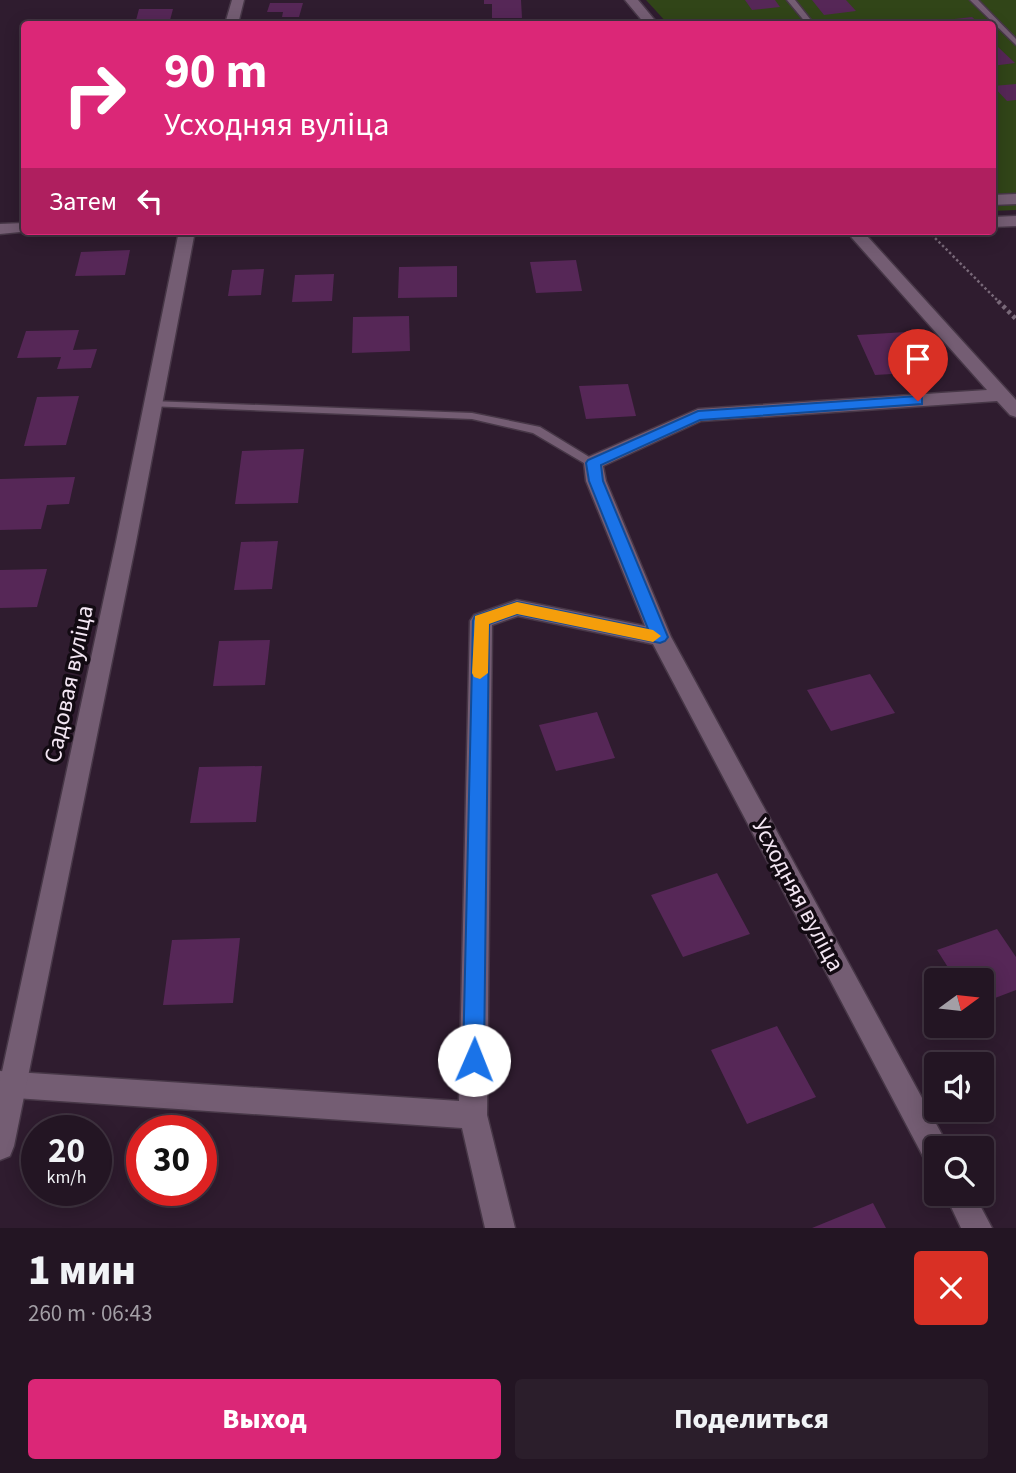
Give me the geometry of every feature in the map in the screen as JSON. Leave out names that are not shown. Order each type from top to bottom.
[{"type":"street","points":[[233,21],[238,0]]},
{"type":"street","points":[[631,0],[649,21]]},
{"type":"street","points":[[996,200],[1016,199]]},
{"type":"street","points":[[996,222],[1016,221]]},
{"type":"street","points":[[0,229],[21,228]]},
{"type":"street","name":"Садовая вуліца","points":[[0,1146],[6,1084],[126,542],[186,235]]},
{"type":"street","points":[[858,235],[1016,411]]},
{"type":"street","points":[[593,463],[698,415],[1000,395]]},
{"type":"street","name":"Усходняя вуліца","points":[[593,463],[596,481],[660,637],[927,1136]]},
{"type":"street","points":[[500,1228],[473,1115],[481,621],[517,608],[660,637]]},
{"type":"street","points":[[6,1084],[473,1115]]},
{"type":"street","points":[[965,1206],[977,1228]]},
{"type":"lane","points":[[791,0],[808,21]]},
{"type":"lane","points":[[974,0],[995,21]]},
{"type":"lane","points":[[996,23],[1016,43]]},
{"type":"lane","points":[[151,404],[472,416],[536,430],[593,463]]},
{"type":"path","points":[[932,235],[1016,319]]},
{"type":"green space","points":[[646,0],[1016,0],[1016,210],[996,211],[996,21],[665,21]]},
{"type":"building","points":[[484,0],[521,0],[522,18],[492,18],[492,4],[484,4]]},
{"type":"building","points":[[745,0],[775,0],[780,7],[752,10]]},
{"type":"building","points":[[812,0],[846,0],[856,11],[824,15]]},
{"type":"building","points":[[270,3],[303,3],[299,17],[282,17],[283,12],[267,12]]},
{"type":"building","points":[[139,9],[173,9],[170,21],[136,21]]},
{"type":"building","points":[[972,17],[977,21],[937,21]]},
{"type":"building","points":[[996,47],[998,47],[1015,63],[996,65]]},
{"type":"building","points":[[1016,84],[1016,100],[1007,101],[996,86]]},
{"type":"building","points":[[130,250],[125,275],[75,276],[81,252]]},
{"type":"building","points":[[576,260],[582,291],[536,293],[530,262]]},
{"type":"building","points":[[457,266],[457,297],[398,298],[399,267]]},
{"type":"building","points":[[264,269],[261,295],[228,296],[232,270]]},
{"type":"building","points":[[334,274],[332,301],[292,302],[295,275]]},
{"type":"building","points":[[409,316],[410,351],[352,353],[353,317]]},
{"type":"building","points":[[79,330],[73,350],[97,349],[91,368],[57,369],[61,357],[17,358],[26,331]]},
{"type":"building","points":[[906,332],[925,372],[875,375],[857,335]]},
{"type":"building","points":[[628,384],[636,416],[586,419],[579,386]]},
{"type":"building","points":[[79,396],[66,445],[24,446],[37,397]]},
{"type":"building","points":[[304,449],[298,503],[235,504],[242,451]]},
{"type":"building","points":[[75,477],[69,504],[47,505],[41,529],[0,530],[0,479]]},
{"type":"building","points":[[278,541],[272,589],[234,590],[241,542]]},
{"type":"building","points":[[47,569],[37,607],[0,608],[0,570]]},
{"type":"building","points":[[270,640],[265,685],[213,686],[219,641]]},
{"type":"building","points":[[870,674],[895,713],[831,731],[807,690]]},
{"type":"building","points":[[597,712],[615,758],[556,771],[539,725]]},
{"type":"building","points":[[262,766],[256,822],[190,823],[199,767]]},
{"type":"building","points":[[717,873],[750,934],[683,957],[651,895]]},
{"type":"building","points":[[997,929],[1016,957],[1016,990],[994,998],[994,968],[948,968],[937,950]]},
{"type":"building","points":[[240,938],[233,1003],[163,1005],[172,940]]},
{"type":"building","points":[[777,1026],[816,1097],[747,1124],[711,1050]]},
{"type":"building","points":[[873,1203],[886,1228],[812,1228]]},
{"type":"slow traffic","points":[[480,673],[481,621],[517,608],[653,636]]},
{"type":"route","points":[[474,1060],[481,621],[517,608],[660,637],[596,481],[593,463],[698,415],[918,401]]}]
